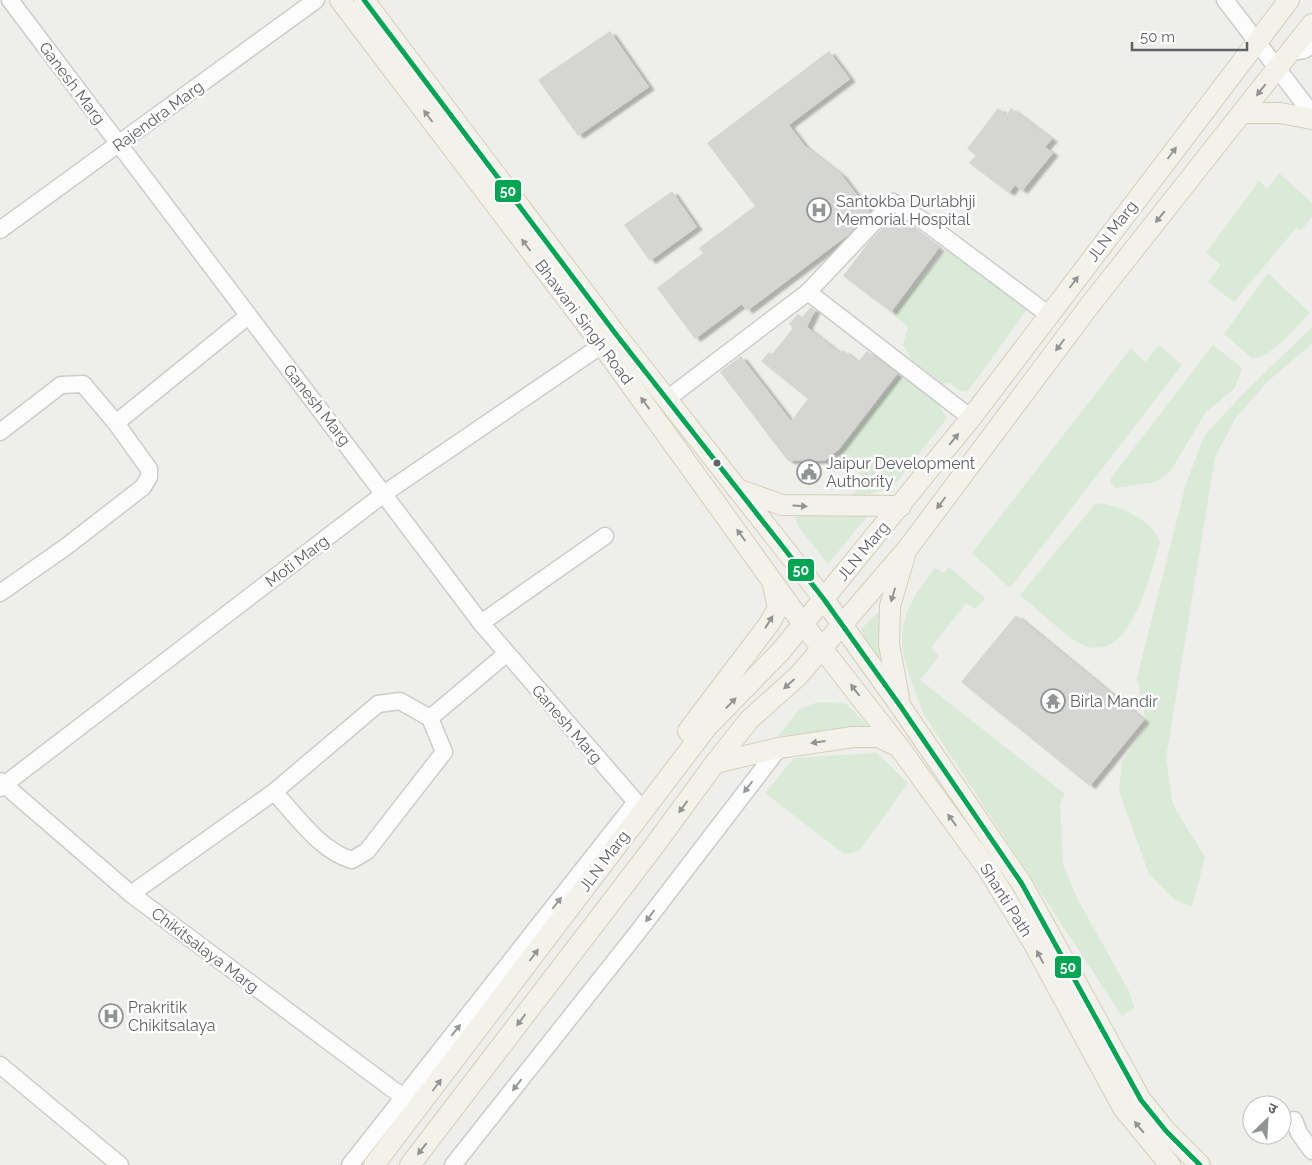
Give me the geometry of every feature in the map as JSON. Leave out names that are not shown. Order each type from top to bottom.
[{"type":"main road","name":"Bhawani Singh Road","points":[[340,0],[602,345],[822,649]]},
{"type":"main road","name":"Bhawani Singh Road","points":[[364,0],[667,399],[842,623],[1022,884],[1141,1100],[1166,1131],[1200,1165]]},
{"type":"main road","name":"JLN Marg","points":[[374,1165],[418,1109],[638,808],[707,727],[781,651],[971,418],[1289,0]]},
{"type":"main road","name":"JLN Marg","points":[[410,1165],[646,857],[715,763],[749,720],[798,676],[907,548],[1090,305],[1312,24]]},
{"type":"main road","points":[[1243,113],[1280,113],[1312,119]]},
{"type":"main road","points":[[737,489],[782,504],[900,506]]},
{"type":"main road","points":[[901,707],[889,644],[890,606],[907,548]]},
{"type":"main road","points":[[638,808],[778,608],[777,596],[769,574]]},
{"type":"main road","name":"Shanti Path","points":[[822,649],[899,747],[987,868],[1034,944],[1123,1108],[1170,1165]]},
{"type":"main road","points":[[715,763],[778,748],[853,738],[878,737],[899,747]]},
{"type":"street","name":"Ganesh Marg","points":[[10,0],[506,654],[638,808]]},
{"type":"street","name":"Rajendra Marg","points":[[0,230],[316,0]]},
{"type":"street","points":[[1225,0],[1312,114]]},
{"type":"street","points":[[1290,52],[1304,50],[1312,45]]},
{"type":"street","points":[[667,399],[808,292],[893,202],[922,220],[1049,314]]},
{"type":"street","points":[[808,292],[971,418]]},
{"type":"street","points":[[116,423],[248,316]]},
{"type":"street","name":"Moti Marg","points":[[1,785],[385,493],[602,345]]},
{"type":"street","points":[[0,432],[61,385],[83,384],[116,423],[149,469],[149,477],[143,487],[67,546],[0,593]]},
{"type":"street","points":[[482,623],[605,536]]},
{"type":"street","points":[[430,718],[506,654]]},
{"type":"street","points":[[131,894],[274,792],[378,704],[400,701],[430,718],[444,752],[367,851],[352,860],[341,857],[323,843],[274,792]]},
{"type":"street","points":[[453,1165],[637,933],[778,748]]},
{"type":"street","name":"Chikitsalaya Marg","points":[[1,785],[131,894],[418,1109]]},
{"type":"street","points":[[350,1165],[402,1097],[638,808]]},
{"type":"street","points":[[0,1065],[120,1165]]},
{"type":"street","points":[[1294,1120],[1299,1133],[1312,1151]]},
{"type":"green space","points":[[1279,173],[1312,203],[1312,217],[1301,230],[1296,228],[1234,302],[1208,282],[1221,265],[1206,253],[1259,181],[1267,189]]},
{"type":"green space","points":[[947,249],[1027,302],[1028,308],[968,391],[961,392],[950,383],[943,384],[913,361],[903,345],[908,327],[893,314]]},
{"type":"green space","points":[[1268,273],[1310,313],[1274,348],[1266,354],[1252,358],[1224,334]]},
{"type":"green space","points":[[1312,327],[1312,344],[1267,382],[1235,419],[1215,457],[1166,758],[1173,805],[1205,857],[1192,907],[1175,900],[1149,874],[1119,791],[1122,762],[1147,725],[1137,678],[1186,484],[1205,435],[1241,396]]},
{"type":"green space","points":[[1159,345],[1182,365],[1010,588],[972,553],[1131,348],[1145,362]]},
{"type":"green space","points":[[1213,345],[1242,368],[1235,388],[1206,412],[1170,472],[1156,482],[1115,488],[1111,483],[1111,478]]},
{"type":"green space","points":[[902,372],[935,400],[947,418],[897,482],[888,489],[851,498],[865,479],[837,455]]},
{"type":"green space","points":[[1096,503],[1115,507],[1134,515],[1150,526],[1160,542],[1136,614],[1113,643],[1098,648],[1081,644],[1074,640],[1020,595]]},
{"type":"green space","points":[[869,514],[828,564],[798,526],[795,516]]},
{"type":"green space","points":[[949,567],[985,598],[975,609],[966,603],[931,648],[939,656],[920,680],[1065,794],[1060,804],[1063,865],[1078,900],[1130,993],[1134,1008],[1122,1016],[924,715],[908,672],[904,655],[902,639],[904,623],[920,589],[935,568],[944,573]]},
{"type":"green space","points":[[883,608],[889,677],[883,677],[861,629]]},
{"type":"green space","points":[[818,702],[845,703],[872,730],[842,729],[778,736],[800,709]]},
{"type":"green space","points":[[877,753],[908,783],[859,851],[844,854],[765,793],[794,758]]},
{"type":"building","points":[[610,31],[649,87],[578,136],[538,80]]},
{"type":"building","points":[[829,51],[850,79],[789,125],[805,146],[841,174],[870,212],[848,235],[747,311],[742,304],[695,339],[657,288],[703,253],[699,248],[755,206],[707,143]]},
{"type":"building","points":[[998,108],[1007,115],[1011,108],[1052,139],[1045,147],[1053,153],[1022,191],[1015,185],[1009,193],[969,163],[976,155],[967,149]]},
{"type":"building","points":[[672,191],[697,227],[650,261],[624,225]]},
{"type":"building","points":[[895,215],[939,248],[891,312],[843,276],[868,243]]},
{"type":"building","points":[[811,307],[815,310],[807,327],[840,353],[843,350],[858,362],[867,351],[897,374],[839,449],[824,461],[788,461],[720,372],[741,356],[791,421],[808,399],[761,361],[769,352],[772,354],[793,328],[789,324],[798,314],[802,317]]},
{"type":"building","name":"Birla Mandir","points":[[1016,615],[1144,720],[1090,786],[961,682]]},
{"type":"transit line","name":"50","points":[[364,0],[615,333],[823,598],[901,707],[1022,884],[1141,1100],[1166,1131],[1200,1165]]},
{"type":"place","name":"Santokba Durlabhji Memorial Hospital","points":[[819,210]]},
{"type":"place","name":"Jaipur Development Authority","points":[[809,472]]},
{"type":"place","name":"Birla Mandir","points":[[1053,701]]},
{"type":"place","name":"Prakritik Chikitsalaya","points":[[111,1016]]}]
